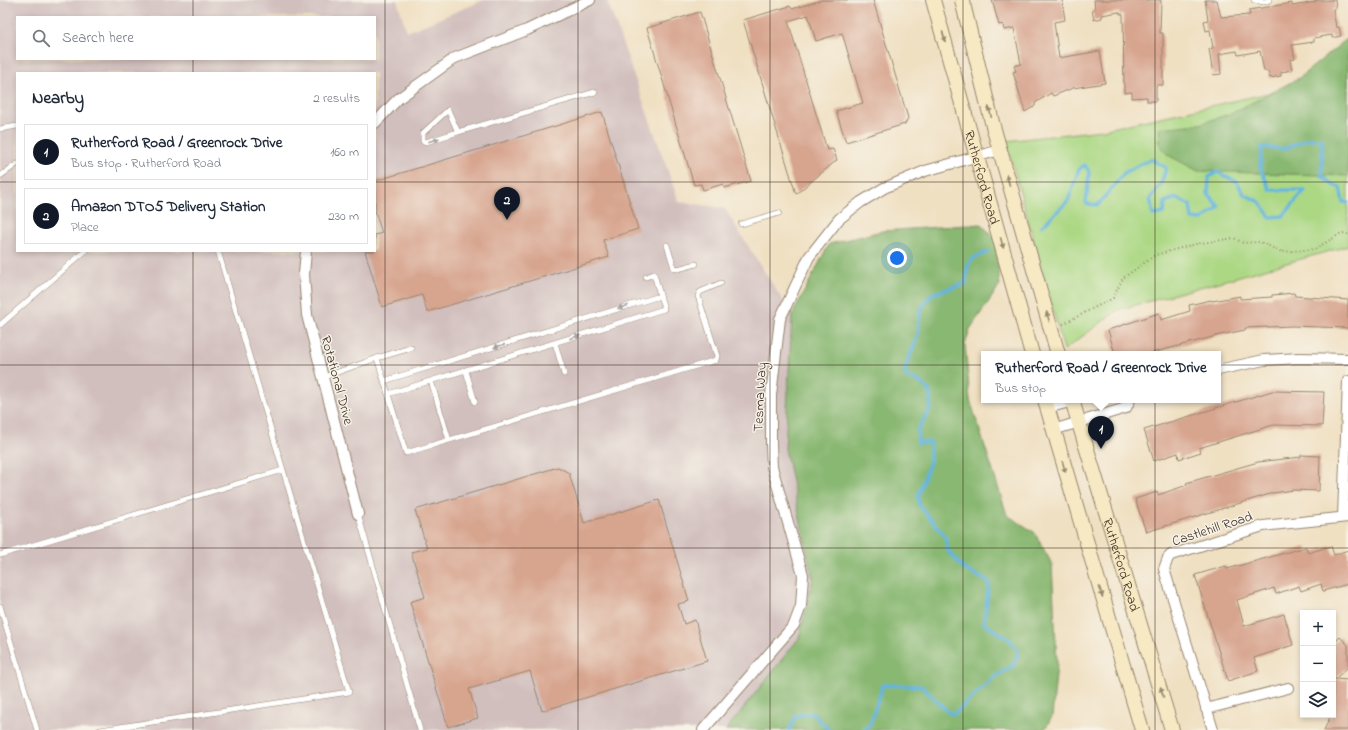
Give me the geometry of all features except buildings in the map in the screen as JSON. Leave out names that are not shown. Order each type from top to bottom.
[{"type":"main road","name":"Rutherford Road","points":[[933,0],[978,156],[1031,351]]},
{"type":"main road","name":"Rutherford Road","points":[[962,0],[1000,150],[1057,351]]},
{"type":"main road","name":"Rutherford Road","points":[[1075,403],[1079,422],[1172,730]]},
{"type":"main road","name":"Rutherford Road","points":[[1046,404],[1142,730]]},
{"type":"street","points":[[376,122],[398,99],[455,58],[527,30],[590,0]]},
{"type":"street","name":"Tesma Way","points":[[703,730],[794,625],[801,606],[804,574],[772,467],[771,395],[780,319],[809,257],[839,219],[861,202],[884,188],[925,171],[1000,150]]},
{"type":"street","name":"Rotational Drive","points":[[306,252],[304,274],[307,315],[358,514]]},
{"type":"street","points":[[1221,369],[1264,360],[1348,358]]},
{"type":"street","points":[[1345,517],[1348,381]]},
{"type":"street","points":[[1053,430],[1126,408],[1128,403]]},
{"type":"street","name":"Castlehill Road","points":[[1213,730],[1164,569],[1168,558],[1171,555],[1263,526],[1345,517]]},
{"type":"street","points":[[1206,709],[1288,688]]},
{"type":"lane","points":[[1254,0],[1264,2],[1269,0]]},
{"type":"lane","points":[[458,132],[448,110],[423,133],[423,141],[426,142],[595,92]]},
{"type":"lane","points":[[0,129],[16,126]]},
{"type":"lane","points":[[0,176],[16,165]]},
{"type":"lane","points":[[741,224],[779,213]]},
{"type":"lane","points":[[667,245],[674,268],[678,269],[696,264]]},
{"type":"lane","points":[[0,325],[84,252]]},
{"type":"lane","points":[[100,730],[350,692],[218,252]]},
{"type":"lane","points":[[388,394],[555,344],[664,309],[654,274],[646,277]]},
{"type":"lane","points":[[377,358],[406,452],[716,360],[717,356],[698,296],[700,292],[721,283]]},
{"type":"lane","points":[[384,381],[660,296]]},
{"type":"lane","points":[[555,344],[564,374]]},
{"type":"lane","points":[[324,377],[377,358],[411,348]]},
{"type":"lane","points":[[466,371],[475,402]]},
{"type":"lane","points":[[431,381],[449,440]]},
{"type":"lane","points":[[0,554],[284,470]]},
{"type":"lane","points":[[358,514],[420,730]]},
{"type":"lane","points":[[0,606],[36,730]]},
{"type":"path","points":[[1060,327],[1064,323],[1113,298],[1123,278],[1155,255],[1196,244],[1234,238],[1243,243],[1260,242],[1282,252],[1315,249],[1340,234],[1348,234]]},
{"type":"shaded area","points":[[0,0],[397,0],[407,32],[484,0],[607,0],[679,202],[724,208],[792,315],[785,449],[813,579],[799,638],[726,730],[0,730]]},
{"type":"green space","points":[[1348,38],[1348,176],[1198,171],[1168,155],[1160,146],[1159,128],[1200,124],[1232,113],[1299,78]]},
{"type":"green space","points":[[1348,49],[1348,246],[1118,310],[1064,350],[1006,141],[1102,130],[1287,89]]},
{"type":"green space","points":[[981,224],[995,238],[1000,285],[970,329],[965,345],[970,400],[1007,515],[1034,532],[1052,564],[1057,664],[1052,717],[1044,730],[726,730],[799,638],[813,579],[785,449],[792,315],[829,244],[882,231]]},
{"type":"waterway","points":[[1042,226],[1068,201],[1079,169],[1085,165],[1089,172],[1086,204],[1098,205],[1125,172],[1151,159],[1166,168],[1161,184],[1150,199],[1153,215],[1164,213],[1165,202],[1176,198],[1190,205],[1192,219],[1202,220],[1219,207],[1208,194],[1209,177],[1217,172],[1237,182],[1244,194],[1260,202],[1270,217],[1283,216],[1305,190],[1270,190],[1260,167],[1262,147],[1284,149],[1307,139],[1322,139],[1322,176],[1333,185],[1340,187],[1343,202],[1348,203]]},
{"type":"waterway","points":[[864,730],[870,724],[883,685],[921,686],[948,712],[954,714],[993,678],[1015,664],[1018,651],[1009,639],[984,624],[989,582],[964,569],[948,551],[945,536],[919,505],[918,496],[930,461],[930,442],[918,443],[918,429],[930,409],[930,392],[919,381],[906,377],[905,368],[918,335],[920,310],[932,294],[966,283],[967,270],[972,259],[988,252]]},
{"type":"waterway","points":[[789,730],[796,716],[812,713],[829,730]]},
{"type":"place","name":"Amazon DTO5 Delivery Station","points":[[507,220]]},
{"type":"place","name":"Rutherford Road / Greenrock Drive","points":[[1101,449]]}]
